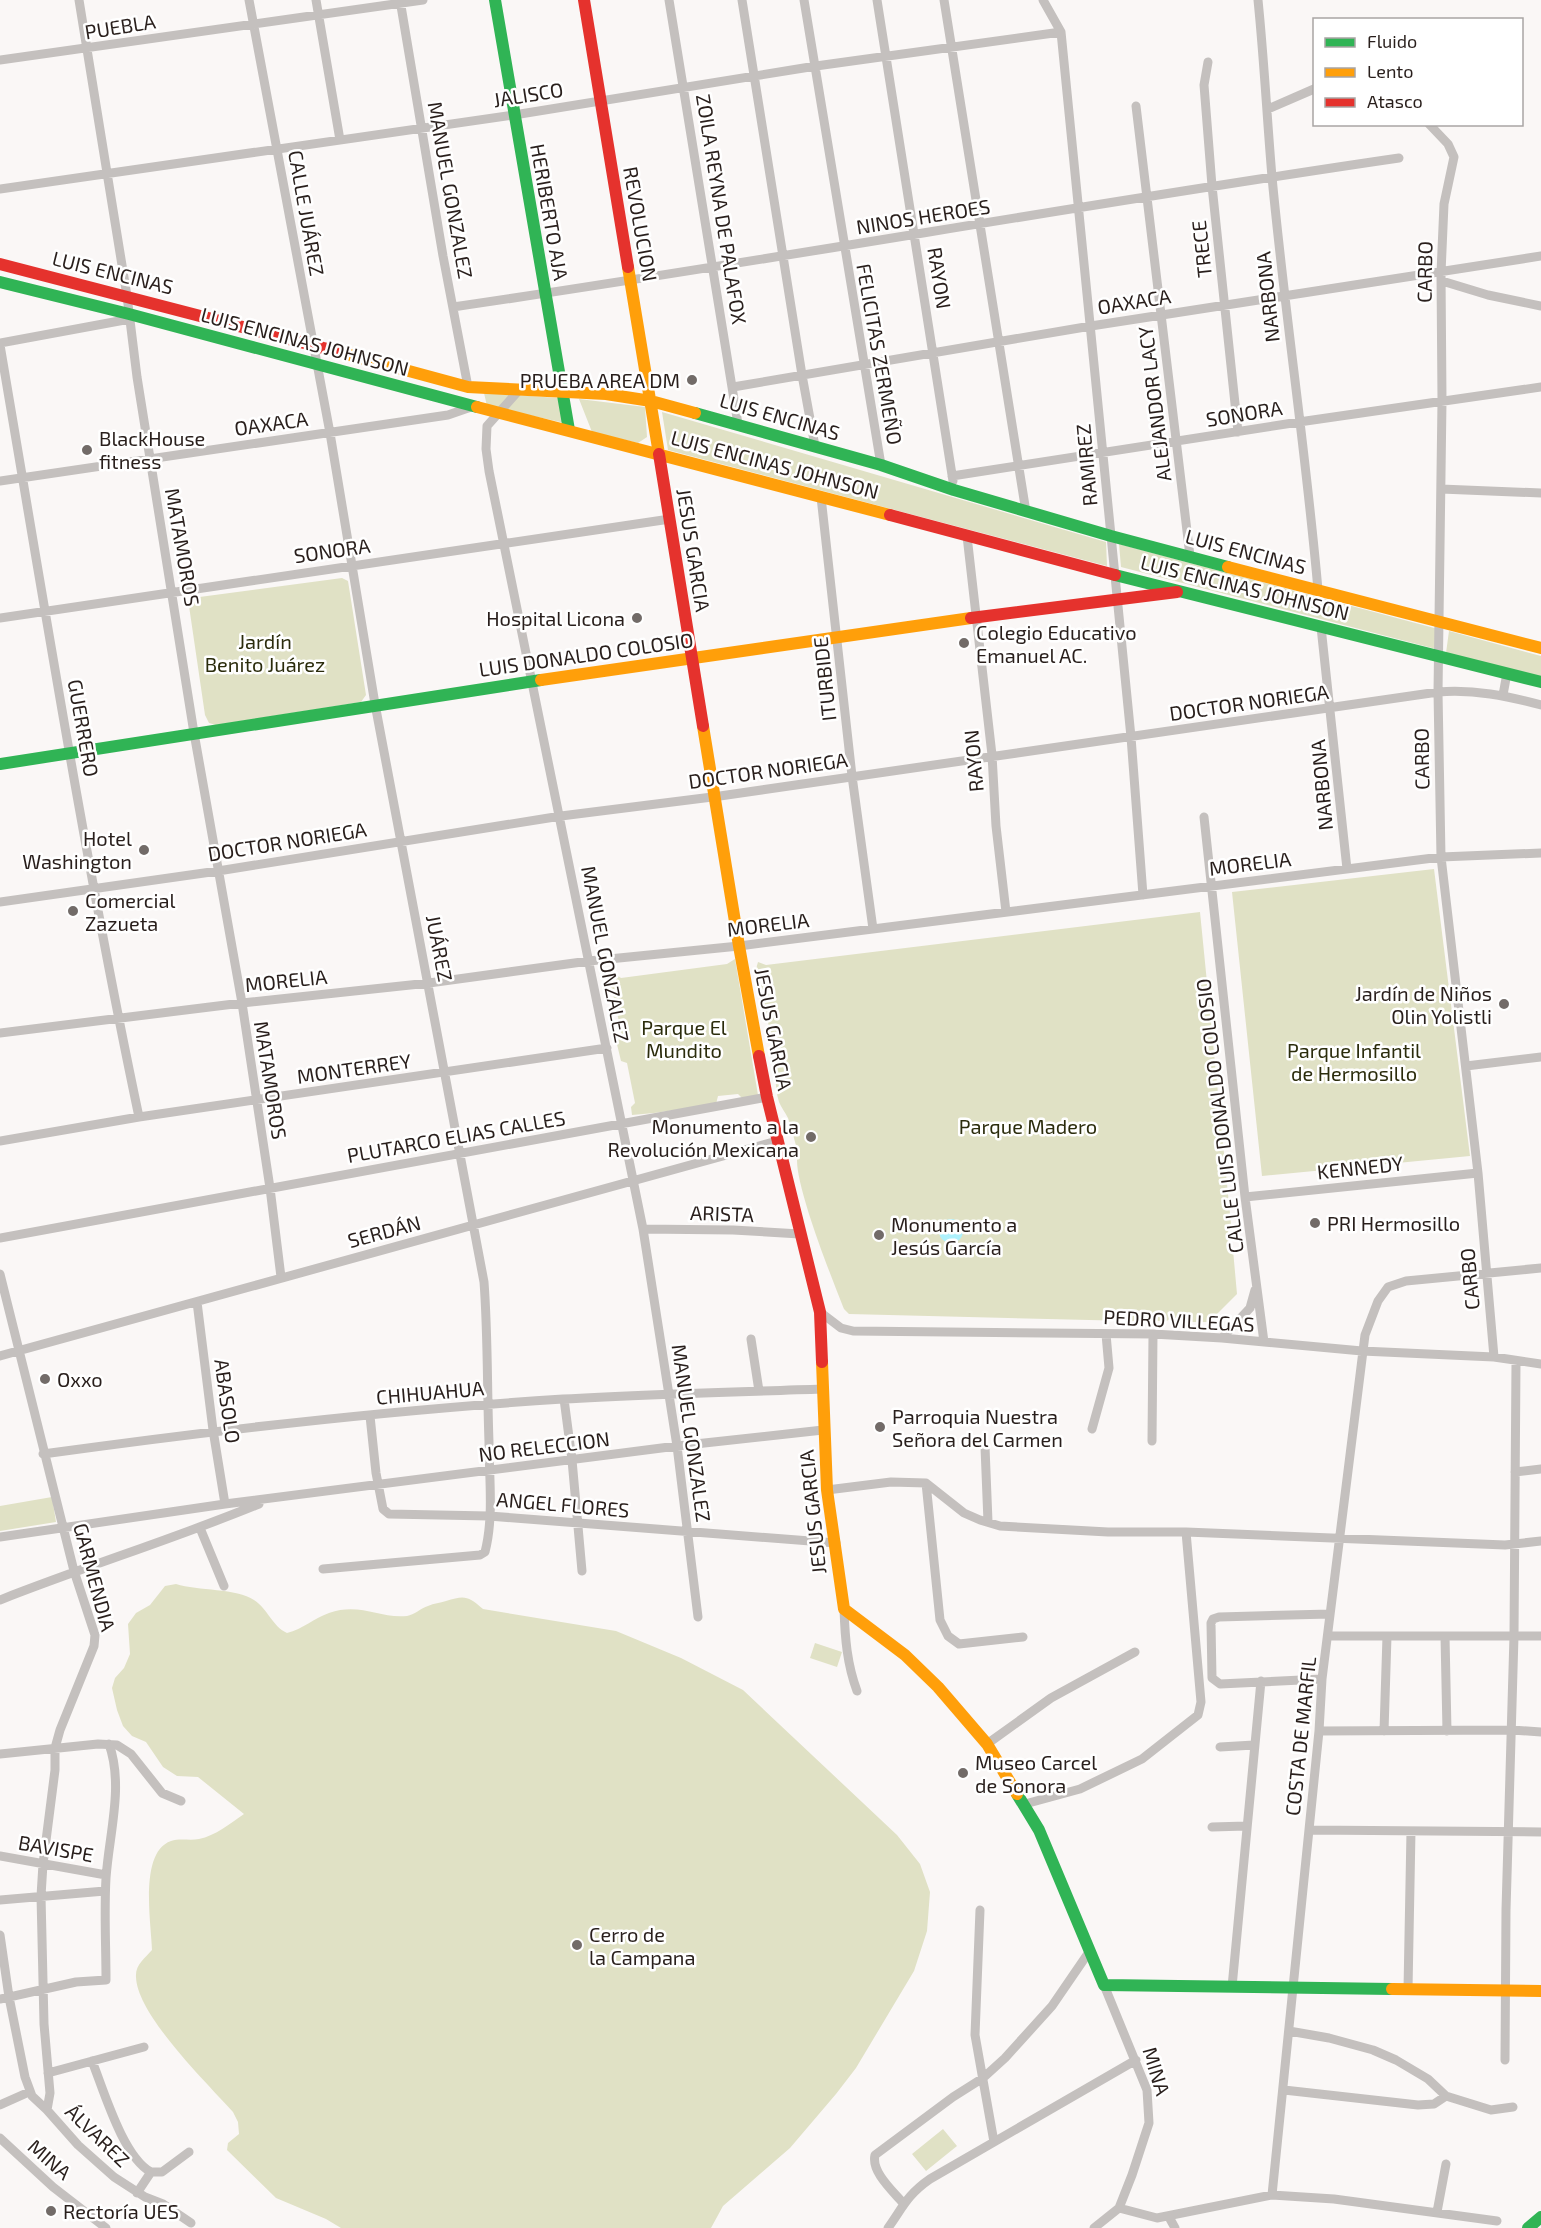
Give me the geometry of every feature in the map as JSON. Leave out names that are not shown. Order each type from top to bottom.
[{"type":"main road","name":"HERIBERTO AJA","points":[[495,0],[569,430]]},
{"type":"main road","name":"REVOLUCION","points":[[584,0],[659,454]]},
{"type":"main road","name":"LUIS ENCINAS","points":[[0,264],[313,344],[468,387],[606,394],[651,401],[881,465],[954,490],[1111,536],[1541,648]]},
{"type":"main road","name":"LUIS ENCINAS JOHNSON","points":[[0,282],[316,363],[1180,592],[1541,682]]},
{"type":"main road","name":"JESUS GARCIA","points":[[659,454],[739,946],[767,1097],[820,1312],[827,1490],[844,1609]]},
{"type":"main road","name":"LUIS DONALDO COLOSIO","points":[[0,764],[375,704],[837,636],[1117,598],[1180,592]]},
{"type":"main road","points":[[844,1609],[905,1654],[938,1687],[987,1744],[1025,1804],[1051,1857],[1104,1985],[1541,1991]]},
{"type":"main road","points":[[1528,2228],[1541,2217]]},
{"type":"street","name":"MATAMOROS","points":[[79,0],[194,733],[242,1003],[281,1277]]},
{"type":"street","name":"CALLE JUÁREZ","points":[[249,0],[330,433]]},
{"type":"street","points":[[316,0],[340,140]]},
{"type":"street","name":"PUEBLA","points":[[0,60],[423,0]]},
{"type":"street","name":"ZOILA REYNA DE PALAFOX","points":[[669,0],[738,424]]},
{"type":"street","points":[[742,0],[815,446]]},
{"type":"street","name":"FELICITAS ZERMEÑO","points":[[804,0],[881,465]]},
{"type":"street","name":"RAYON","points":[[877,0],[954,490]]},
{"type":"street","points":[[944,0],[1026,512]]},
{"type":"street","points":[[1043,0],[1061,32]]},
{"type":"street","name":"NARBONA","points":[[1258,0],[1272,176],[1318,590]]},
{"type":"street","name":"MANUEL GONZALEZ","points":[[400,2],[468,387]]},
{"type":"street","name":"JALISCO","points":[[0,189],[514,115],[816,66],[1061,32]]},
{"type":"street","name":"RAMIREZ","points":[[1061,32],[1131,737],[1143,895]]},
{"type":"street","name":"TRECE","points":[[1208,62],[1204,86],[1212,186],[1238,432]]},
{"type":"street","points":[[1268,109],[1313,89]]},
{"type":"street","name":"ALEJANDOR LACY","points":[[1136,106],[1190,556]]},
{"type":"street","name":"CARBO","points":[[1431,126],[1448,144],[1454,157],[1444,204],[1441,277],[1442,401],[1438,656],[1441,857],[1478,1173],[1494,1358]]},
{"type":"street","name":"NINOS HEROES","points":[[453,307],[631,281],[1272,176],[1399,158]]},
{"type":"street","name":"OAXACA","points":[[733,387],[1161,315],[1285,296],[1441,277],[1541,256]]},
{"type":"street","points":[[1441,277],[1488,295],[1541,306]]},
{"type":"street","points":[[0,344],[130,316]]},
{"type":"street","name":"GUERRERO","points":[[0,344],[44,611],[118,1019],[139,1117]]},
{"type":"street","name":"SONORA","points":[[952,476],[1541,387]]},
{"type":"street","name":"MANUEL GONZALEZ","points":[[520,390],[487,426],[485,437],[489,471],[561,816],[643,1229],[677,1446],[698,1617]]},
{"type":"street","name":"OAXACA","points":[[0,481],[448,415],[474,406]]},
{"type":"street","name":"JUÁREZ","points":[[323,1569],[483,1554],[486,1549],[489,1516],[490,1471],[488,1336],[484,1282],[375,704],[330,433]]},
{"type":"street","points":[[1441,489],[1541,493]]},
{"type":"street","name":"ITURBIDE","points":[[821,497],[852,776],[873,929]]},
{"type":"street","name":"SONORA","points":[[0,618],[670,519]]},
{"type":"street","name":"RAYON","points":[[967,536],[992,755],[996,826],[1006,912]]},
{"type":"street","name":"NARBONA","points":[[1321,627],[1332,708],[1347,869]]},
{"type":"street","points":[[1503,695],[1507,673]]},
{"type":"street","name":"DOCTOR NORIEGA","points":[[0,902],[218,871],[561,816],[1438,692],[1503,695],[1541,705]]},
{"type":"street","name":"CALLE LUIS DONALDO COLOSIO","points":[[1204,817],[1245,1197],[1264,1342]]},
{"type":"street","name":"MORELIA","points":[[0,1034],[242,1003],[429,983],[589,961],[739,946],[1441,857],[1541,853]]},
{"type":"street","name":"MONTERREY","points":[[0,1141],[139,1117],[607,1048]]},
{"type":"street","points":[[1466,1066],[1541,1057]]},
{"type":"street","name":"PLUTARCO ELIAS CALLES","points":[[0,1238],[767,1097]]},
{"type":"street","name":"SERDÁN","points":[[0,1356],[777,1141]]},
{"type":"street","name":"KENNEDY","points":[[1245,1197],[1478,1173]]},
{"type":"street","name":"ARISTA","points":[[643,1229],[733,1230],[800,1234]]},
{"type":"street","points":[[1485,1272],[1541,1268]]},
{"type":"street","name":"COSTA DE MARFIL","points":[[1272,2196],[1319,1731],[1322,1679],[1362,1351],[1371,1317],[1378,1300],[1388,1287],[1406,1281],[1485,1272]]},
{"type":"street","name":"GARMENDIA","points":[[0,1274],[74,1571],[96,1641],[55,1748],[55,1770],[43,1864],[41,1896],[44,2039],[50,2093],[48,2107]]},
{"type":"street","points":[[1222,1338],[1250,1308],[1257,1285]]},
{"type":"street","name":"ABASOLO","points":[[197,1302],[213,1431],[225,1504]]},
{"type":"street","name":"PEDRO VILLEGAS","points":[[820,1312],[841,1328],[853,1331],[1153,1334],[1362,1351],[1494,1358],[1541,1364]]},
{"type":"street","points":[[1092,1429],[1109,1368],[1106,1334]]},
{"type":"street","points":[[1152,1441],[1153,1334]]},
{"type":"street","points":[[751,1339],[759,1391]]},
{"type":"street","points":[[1505,2060],[1515,1635],[1516,1362]]},
{"type":"street","name":"CHIHUAHUA","points":[[44,1454],[213,1431],[488,1405],[564,1399],[822,1389]]},
{"type":"street","points":[[564,1399],[582,1571]]},
{"type":"street","name":"ANGEL FLORES","points":[[369,1416],[378,1485],[383,1509],[389,1514],[489,1516],[836,1543]]},
{"type":"street","name":"NO RELECCION","points":[[270,1500],[677,1446],[823,1430]]},
{"type":"street","points":[[985,1447],[988,1522]]},
{"type":"street","points":[[1515,1472],[1541,1469]]},
{"type":"street","points":[[827,1490],[891,1482],[926,1483],[964,1513],[1000,1526],[1515,1545],[1541,1541]]},
{"type":"street","points":[[926,1483],[940,1620],[948,1636],[959,1644],[1023,1637]]},
{"type":"street","points":[[0,1537],[225,1504],[270,1500]]},
{"type":"street","points":[[0,1599],[200,1528],[270,1500]]},
{"type":"street","points":[[200,1528],[224,1586]]},
{"type":"street","points":[[1025,1804],[1080,1789],[1142,1759],[1198,1715],[1201,1702],[1186,1532]]},
{"type":"street","points":[[844,1609],[846,1649],[857,1691]]},
{"type":"street","points":[[1322,1679],[1220,1684],[1212,1678],[1211,1623],[1213,1619],[1242,1615],[1330,1614]]},
{"type":"street","points":[[1328,1636],[1541,1636]]},
{"type":"street","points":[[1384,1731],[1387,1636]]},
{"type":"street","points":[[1445,1636],[1447,1731]]},
{"type":"street","points":[[987,1744],[1051,1698],[1135,1652]]},
{"type":"street","points":[[1232,1986],[1261,1681]]},
{"type":"street","points":[[1319,1731],[1512,1730],[1541,1732]]},
{"type":"street","points":[[4,1998],[76,1982],[105,1980],[105,1891],[115,1789],[114,1764],[109,1744]]},
{"type":"street","points":[[0,1754],[109,1744],[125,1748],[162,1793],[180,1801]]},
{"type":"street","points":[[1220,1747],[1254,1744]]},
{"type":"street","points":[[1212,1827],[1246,1826]]},
{"type":"street","points":[[1309,1830],[1541,1832]]},
{"type":"street","points":[[1407,1989],[1411,1831]]},
{"type":"street","name":"BAVISPE","points":[[0,1856],[106,1875]]},
{"type":"street","points":[[0,1900],[105,1891]]},
{"type":"street","points":[[980,1910],[975,2035],[994,2142]]},
{"type":"street","points":[[0,1935],[4,1998],[29,2092],[0,2105]]},
{"type":"street","points":[[903,2203],[878,2170],[874,2163],[875,2155],[982,2078],[1005,2058],[1052,2006],[1089,1952]]},
{"type":"street","name":"MINA","points":[[1094,2228],[1119,2208],[1149,2122],[1147,2090],[1104,1985]]},
{"type":"street","points":[[1289,2031],[1352,2043],[1389,2057],[1428,2079],[1446,2096],[1491,2110],[1513,2107]]},
{"type":"street","points":[[48,2073],[144,2047]]},
{"type":"street","points":[[888,2228],[903,2203],[915,2189],[1136,2060]]},
{"type":"street","points":[[92,2061],[124,2141],[138,2163],[151,2172],[162,2172],[189,2152]]},
{"type":"street","points":[[1284,2090],[1418,2105],[1434,2104],[1446,2096]]},
{"type":"street","name":"ÁLVAREZ","points":[[29,2092],[48,2107],[85,2152],[114,2177],[137,2193],[163,2204],[191,2223]]},
{"type":"street","name":"MINA","points":[[0,2138],[53,2187],[106,2228]]},
{"type":"street","points":[[1437,2212],[1446,2164]]},
{"type":"street","points":[[137,2193],[151,2172]]},
{"type":"street","points":[[1119,2208],[1150,2218],[1169,2217],[1272,2196],[1334,2199],[1497,2221]]},
{"type":"street","points":[[1169,2217],[1175,2228]]},
{"type":"street","points":[[1147,2228],[1150,2218]]},
{"type":"green space","points":[[484,393],[558,398],[565,423],[487,406]]},
{"type":"green space","points":[[579,399],[645,407],[647,437],[638,443],[592,432]]},
{"type":"green space","points":[[662,412],[1106,542],[1107,566],[668,450]]},
{"type":"green space","points":[[1119,544],[1438,629],[1436,649],[1121,567]]},
{"type":"green space","name":"Jardín Benito Juárez","points":[[342,578],[348,581],[366,695],[361,702],[216,725],[209,723],[205,715],[189,606],[192,598]]},
{"type":"green space","points":[[1449,631],[1541,656],[1541,678],[1446,653]]},
{"type":"green space","name":"Parque Infantil de Hermosillo","points":[[1434,869],[1470,1156],[1262,1176],[1232,892]]},
{"type":"green space","name":"Parque Madero","points":[[1200,912],[1231,1224],[1228,1237],[1233,1250],[1237,1294],[1209,1322],[1190,1322],[1188,1318],[1170,1318],[1167,1321],[1131,1321],[849,1314],[844,1309],[814,1230],[800,1183],[798,1154],[792,1131],[777,1096],[775,1045],[756,985],[758,962],[766,965]]},
{"type":"green space","name":"Parque El Mundito","points":[[735,959],[758,1095],[742,1098],[738,1094],[718,1096],[716,1104],[632,1115],[631,1107],[635,1103],[627,1063],[621,1061],[615,1036],[622,1036],[612,989],[606,984],[604,971],[611,971],[621,978],[727,964]]},
{"type":"green space","points":[[52,1497],[56,1522],[0,1531],[0,1506]]},
{"type":"green space","name":"Cerro de la Campana","points":[[176,1584],[247,1596],[259,1604],[277,1626],[287,1633],[340,1610],[350,1609],[407,1616],[432,1604],[462,1597],[474,1601],[483,1609],[616,1631],[681,1658],[743,1690],[897,1835],[920,1864],[930,1892],[927,1931],[914,1971],[856,2068],[836,2094],[790,2148],[723,2206],[711,2228],[341,2228],[326,2219],[276,2198],[227,2150],[228,2143],[239,2134],[238,2122],[233,2112],[191,2067],[160,2029],[139,1993],[136,1977],[139,1965],[152,1950],[149,1889],[154,1859],[161,1848],[174,1840],[196,1840],[211,1835],[244,1814],[198,1777],[177,1776],[163,1767],[146,1742],[132,1736],[123,1726],[117,1710],[112,1688],[115,1678],[124,1668],[130,1654],[128,1624],[136,1613],[150,1605],[165,1586]]},
{"type":"green space","points":[[815,1643],[842,1652],[837,1667],[810,1658]]},
{"type":"green space","points":[[943,2129],[957,2146],[926,2171],[912,2154]]},
{"type":"water","points":[[946,1219],[956,1219],[963,1226],[963,1236],[956,1243],[946,1243],[939,1236],[939,1226]]},
{"type":"traffic: fast","points":[[495,0],[569,430]]},
{"type":"traffic: fast","points":[[0,282],[477,407]]},
{"type":"traffic: fast","points":[[695,413],[881,465],[954,490],[1111,536],[1228,567]]},
{"type":"traffic: fast","points":[[1115,575],[1541,682]]},
{"type":"traffic: fast","points":[[0,764],[541,680]]},
{"type":"traffic: fast","points":[[1017,1794],[1039,1830],[1104,1985],[1392,1989]]},
{"type":"traffic: fast","points":[[1528,2228],[1541,2217]]},
{"type":"traffic: slow","points":[[628,267],[659,454]]},
{"type":"traffic: slow","points":[[335,351],[468,387],[606,394],[651,401],[695,413]]},
{"type":"traffic: slow","points":[[477,407],[890,515]]},
{"type":"traffic: slow","points":[[1228,567],[1541,648]]},
{"type":"traffic: slow","points":[[541,680],[971,618]]},
{"type":"traffic: slow","points":[[703,726],[759,1056]]},
{"type":"traffic: slow","points":[[822,1362],[827,1490],[844,1609],[905,1655],[938,1687],[987,1744],[1017,1794]]},
{"type":"traffic: slow","points":[[1392,1989],[1541,1991]]},
{"type":"traffic: jam","points":[[584,0],[628,267]]},
{"type":"traffic: jam","points":[[0,264],[335,351]]},
{"type":"traffic: jam","points":[[659,454],[703,726]]},
{"type":"traffic: jam","points":[[890,515],[1115,575]]},
{"type":"traffic: jam","points":[[971,618],[1177,592]]},
{"type":"traffic: jam","points":[[759,1056],[820,1312],[822,1362]]},
{"type":"place","name":"PRUEBA AREA DM","points":[[692,380]]},
{"type":"place","name":"BlackHouse fitness","points":[[87,450]]},
{"type":"place","name":"Hospital Licona","points":[[637,618]]},
{"type":"place","name":"Colegio Educativo Emanuel AC.","points":[[964,643]]},
{"type":"place","name":"Hotel Washington","points":[[144,850]]},
{"type":"place","name":"Comercial Zazueta","points":[[73,911]]},
{"type":"place","name":"Jardín de Niños Olin Yolistli","points":[[1504,1004]]},
{"type":"place","name":"Monumento a la Revolución Mexicana","points":[[811,1137]]},
{"type":"place","name":"PRI Hermosillo","points":[[1315,1223]]},
{"type":"place","name":"Monumento a Jesús García","points":[[879,1235]]},
{"type":"place","name":"Oxxo","points":[[45,1379]]},
{"type":"place","name":"Parroquia Nuestra Señora del Carmen","points":[[880,1427]]},
{"type":"place","name":"Museo Carcel de Sonora","points":[[963,1773]]},
{"type":"place","name":"Cerro de la Campana","points":[[577,1945]]},
{"type":"place","name":"Rectoría UES","points":[[51,2211]]}]
